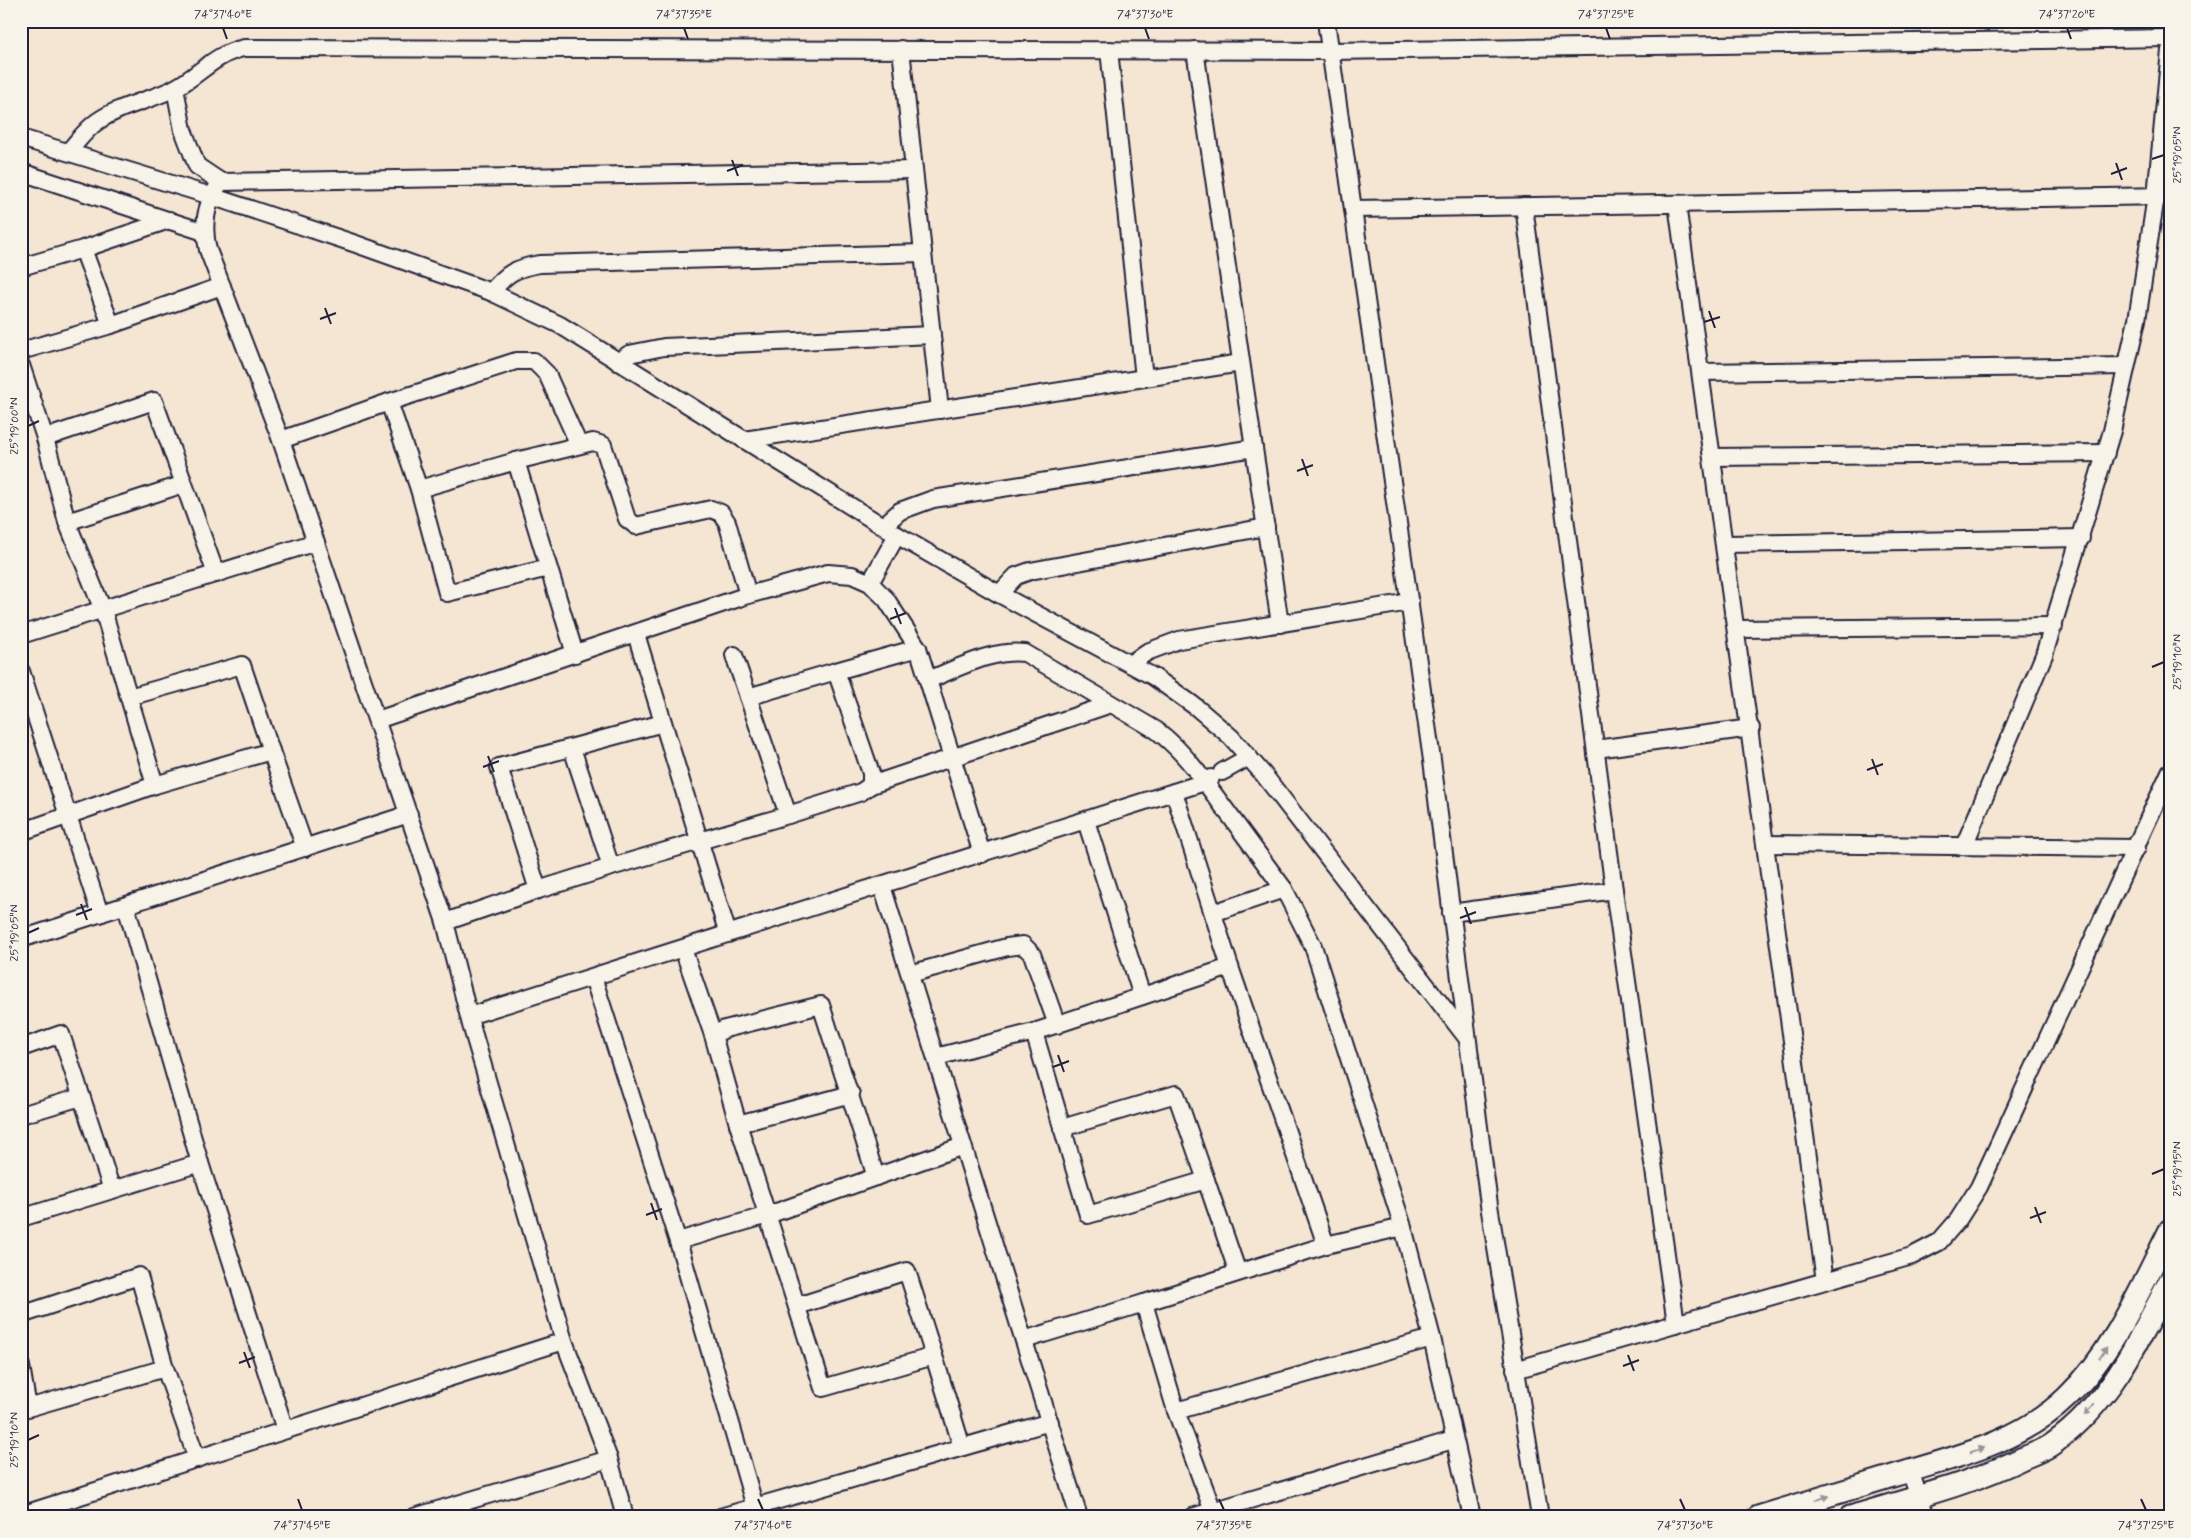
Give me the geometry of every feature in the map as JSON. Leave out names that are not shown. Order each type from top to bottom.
[{"type":"street","points":[[1326,21],[1410,602],[1489,1205],[1540,1517]]},
{"type":"street","points":[[69,151],[86,130],[113,112],[175,88],[228,51],[244,48],[1330,51],[2170,38]]},
{"type":"street","points":[[901,49],[940,410]]},
{"type":"street","points":[[1109,50],[1144,378]]},
{"type":"street","points":[[1195,50],[1280,624]]},
{"type":"street","points":[[1964,846],[2044,655],[2106,453],[2163,196],[2170,50]]},
{"type":"street","points":[[175,88],[185,139],[197,166],[221,182],[914,170]]},
{"type":"street","points":[[21,138],[69,151],[210,196],[491,292],[560,325],[890,531],[999,594],[1154,677],[1196,707],[1231,737],[1467,1038]]},
{"type":"street","points":[[21,172],[204,232]]},
{"type":"street","points":[[221,182],[210,196],[204,232],[208,250],[281,440],[445,922],[469,1016],[564,1340],[609,1459],[625,1517]]},
{"type":"street","points":[[1353,209],[2163,196]]},
{"type":"street","points":[[1677,204],[1751,728],[1825,1281]]},
{"type":"street","points":[[1524,206],[1614,890],[1676,1324]]},
{"type":"street","points":[[21,267],[83,249],[169,220]]},
{"type":"street","points":[[83,249],[112,325]]},
{"type":"street","points":[[491,292],[504,276],[518,268],[540,264],[923,253]]},
{"type":"street","points":[[21,351],[112,325],[222,286]]},
{"type":"street","points":[[618,362],[629,354],[664,347],[932,335]]},
{"type":"street","points":[[281,440],[389,402],[516,361],[534,361],[547,374],[579,445]]},
{"type":"street","points":[[744,440],[1242,363]]},
{"type":"street","points":[[21,365],[45,438],[67,522],[103,610],[155,784]]},
{"type":"street","points":[[1700,372],[2126,366]]},
{"type":"street","points":[[45,438],[154,401],[216,574]]},
{"type":"street","points":[[389,402],[419,489],[447,593],[548,568]]},
{"type":"street","points":[[419,489],[579,445],[593,442],[603,445],[626,519],[636,526],[711,509],[721,512],[727,522],[748,595]]},
{"type":"street","points":[[873,578],[887,554],[890,531],[900,511],[933,499],[1254,448]]},
{"type":"street","points":[[1713,457],[2106,453]]},
{"type":"street","points":[[516,461],[575,654]]},
{"type":"street","points":[[67,522],[184,484]]},
{"type":"street","points":[[999,594],[1016,576],[1030,571],[1266,527]]},
{"type":"street","points":[[1725,544],[2081,538]]},
{"type":"street","points":[[21,635],[316,542]]},
{"type":"street","points":[[377,720],[748,595],[828,573],[873,578]]},
{"type":"street","points":[[873,578],[918,648],[982,854]]},
{"type":"street","points":[[1130,664],[1147,652],[1171,642],[1410,602]]},
{"type":"street","points":[[1737,629],[2054,626]]},
{"type":"street","points":[[636,634],[728,934]]},
{"type":"street","points":[[748,697],[918,648]]},
{"type":"street","points":[[928,680],[996,653],[1011,651],[1025,653],[1172,742],[1213,778],[1284,889],[1313,946],[1403,1227],[1432,1338],[1472,1517]]},
{"type":"street","points":[[734,655],[788,815]]},
{"type":"street","points":[[129,697],[242,665],[304,848]]},
{"type":"street","points":[[836,671],[871,773],[871,785]]},
{"type":"street","points":[[21,672],[100,914]]},
{"type":"street","points":[[445,922],[611,867],[862,792],[871,785],[1111,704]]},
{"type":"street","points":[[538,890],[500,767],[663,723]]},
{"type":"street","points":[[1596,749],[1751,728]]},
{"type":"street","points":[[572,748],[611,867]]},
{"type":"street","points":[[21,832],[155,784],[271,751]]},
{"type":"street","points":[[469,1016],[1174,792],[1213,778],[1249,758]]},
{"type":"street","points":[[1515,1370],[1912,1256],[1939,1242],[1958,1220],[1979,1187],[2137,848],[2170,772]]},
{"type":"street","points":[[1174,792],[1230,967],[1326,1245]]},
{"type":"street","points":[[21,940],[409,814]]},
{"type":"street","points":[[1086,820],[1142,996]]},
{"type":"street","points":[[1766,844],[2137,848]]},
{"type":"street","points":[[882,886],[1079,1517]]},
{"type":"street","points":[[1213,913],[1284,889]]},
{"type":"street","points":[[1451,912],[1614,890]]},
{"type":"street","points":[[126,906],[200,1163],[285,1430]]},
{"type":"street","points":[[910,974],[1007,947],[1023,945],[1032,954],[1056,1025]]},
{"type":"street","points":[[683,949],[713,1035],[738,1124],[823,1388],[934,1356]]},
{"type":"street","points":[[936,1057],[1034,1032],[1230,967]]},
{"type":"street","points":[[593,977],[678,1241],[755,1507]]},
{"type":"street","points":[[713,1035],[821,1005],[876,1177]]},
{"type":"street","points":[[1034,1032],[1088,1215],[1206,1180]]},
{"type":"street","points":[[21,1048],[61,1034],[112,1190]]},
{"type":"street","points":[[738,1124],[851,1094]]},
{"type":"street","points":[[1062,1128],[1176,1094],[1238,1273]]},
{"type":"street","points":[[21,1115],[81,1097]]},
{"type":"street","points":[[678,1241],[768,1214],[963,1146]]},
{"type":"street","points":[[21,1218],[200,1163]]},
{"type":"street","points":[[1024,1340],[1326,1245],[1403,1227]]},
{"type":"street","points":[[1758,1517],[1982,1449],[2039,1421],[2068,1397],[2096,1363],[2129,1311],[2170,1230]]},
{"type":"street","points":[[797,1306],[907,1271],[962,1447]]},
{"type":"street","points":[[21,1315],[140,1276],[165,1368],[197,1459]]},
{"type":"street","points":[[1850,1517],[1995,1472],[2053,1444],[2081,1420],[2110,1386],[2138,1342],[2170,1280]]},
{"type":"street","points":[[1144,1303],[1176,1411],[1213,1511]]},
{"type":"street","points":[[1176,1411],[1432,1338]]},
{"type":"street","points":[[21,1515],[61,1509],[197,1459],[564,1340]]},
{"type":"street","points":[[21,1366],[28,1408],[165,1368]]},
{"type":"street","points":[[720,1517],[1050,1422]]},
{"type":"street","points":[[1192,1517],[1454,1440]]},
{"type":"street","points":[[414,1517],[448,1512],[609,1459]]},
{"type":"street","points":[[1910,1471],[1926,1517]]}]
